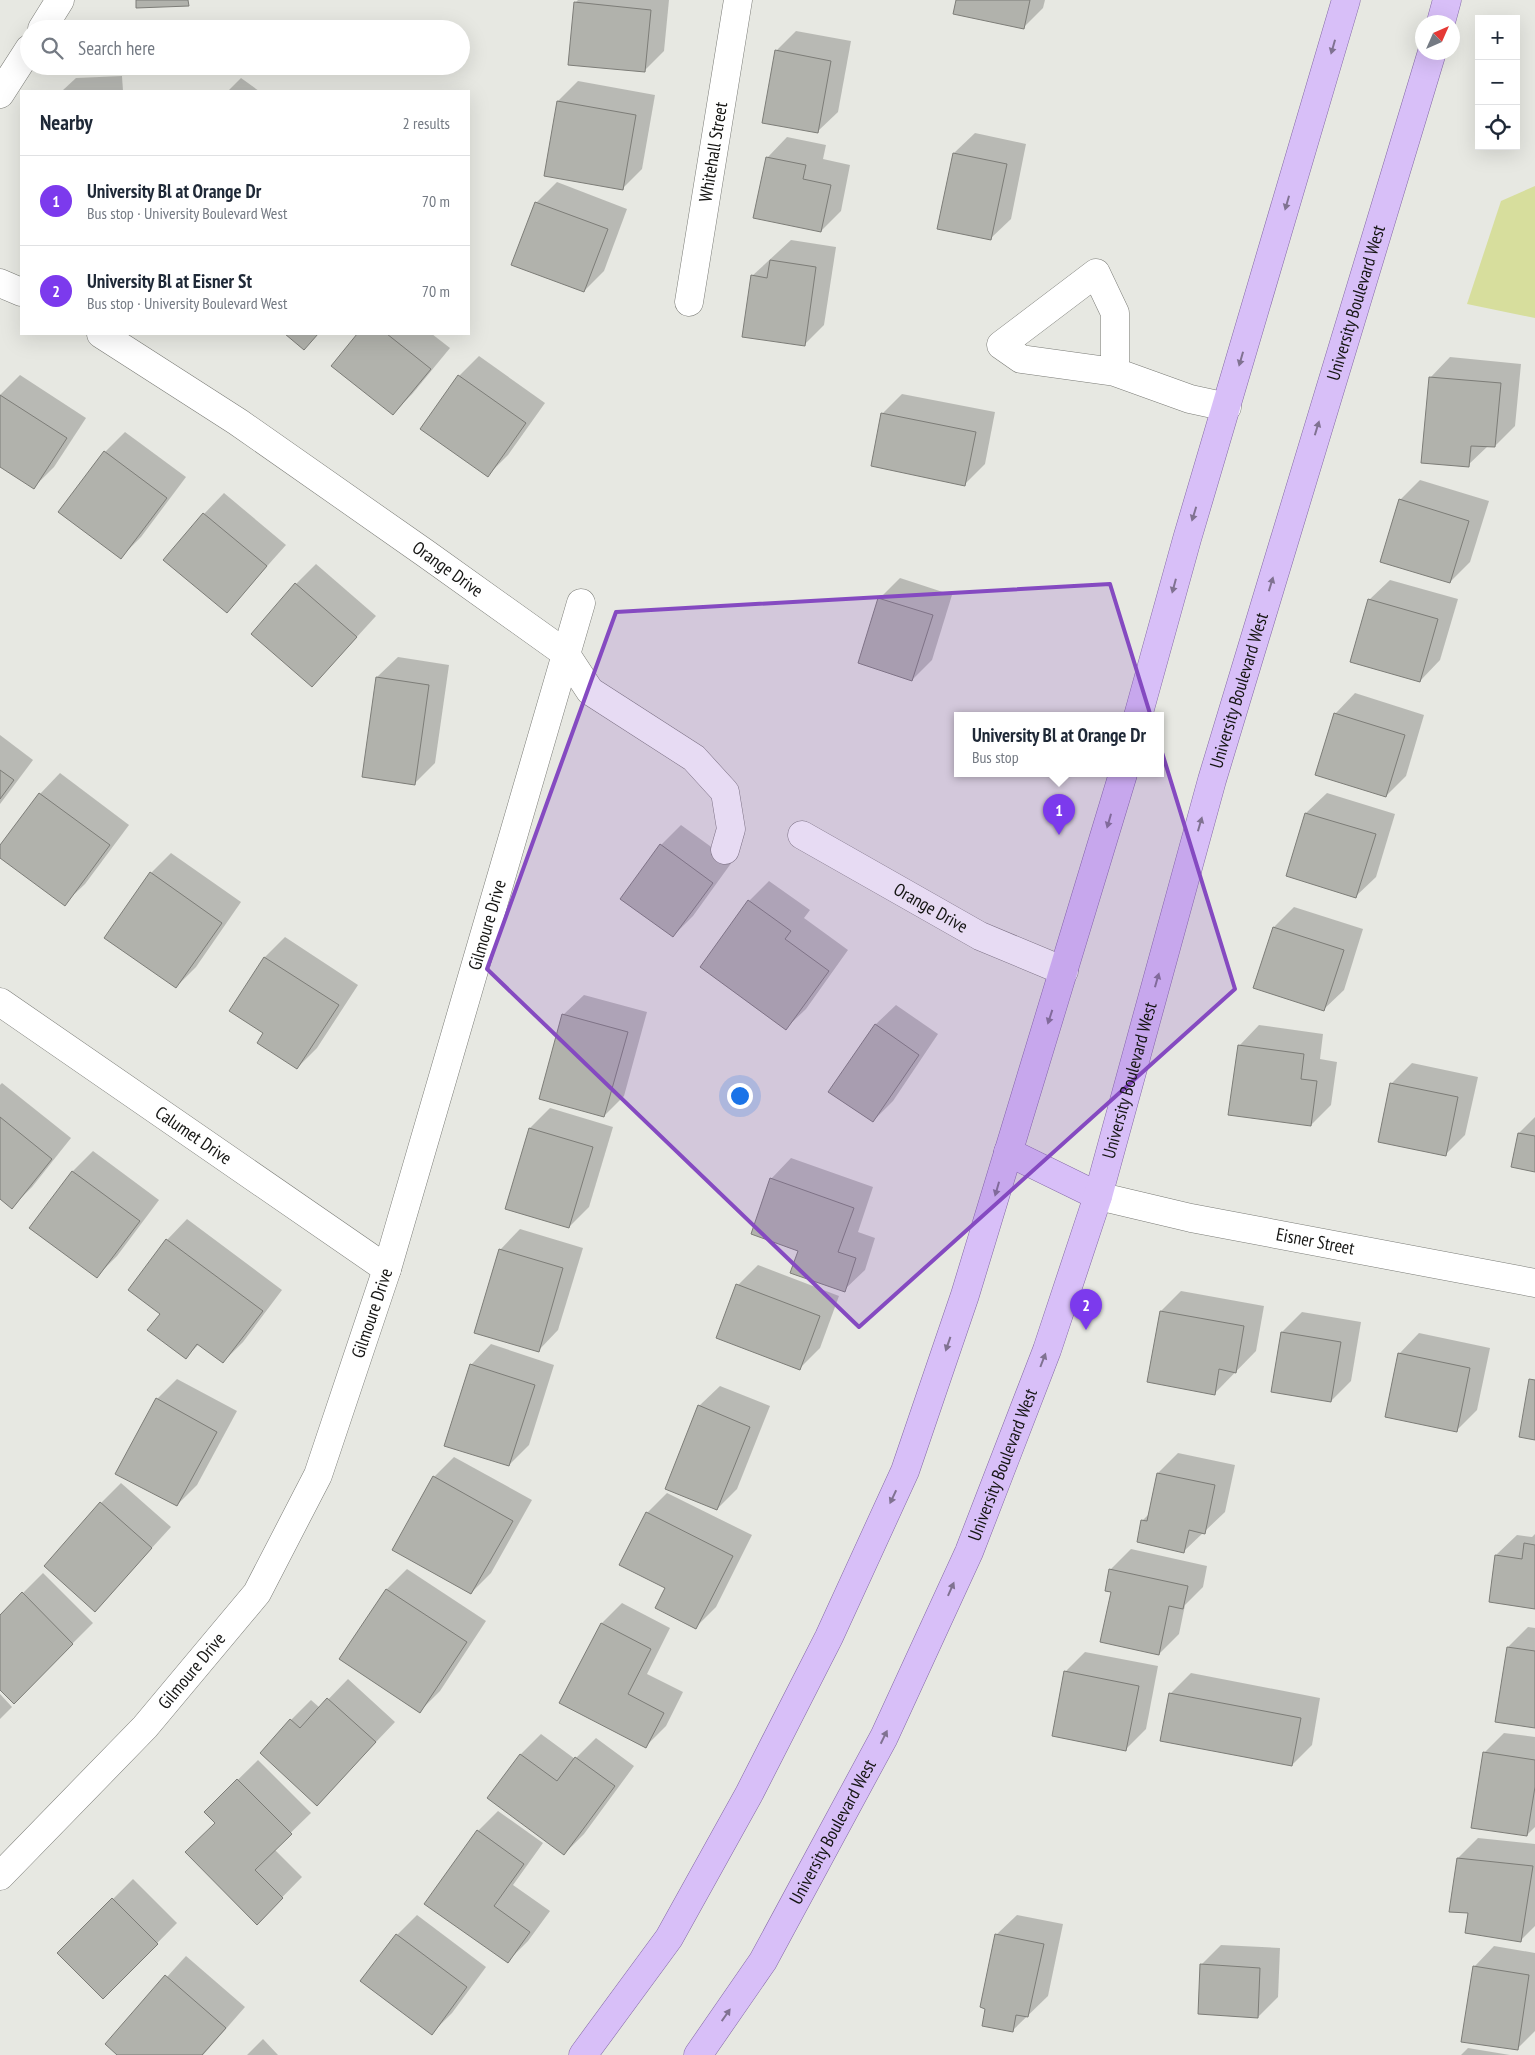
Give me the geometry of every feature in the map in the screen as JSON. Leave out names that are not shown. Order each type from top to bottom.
[{"type":"main road","points":[[1139,712],[1187,540],[1345,0]]},
{"type":"main road","points":[[1443,15],[1447,0]]},
{"type":"main road","name":"University Boulevard West","points":[[698,2055],[763,1961],[884,1737],[969,1552],[1047,1350],[1098,1196],[1215,770],[1430,60]]},
{"type":"main road","points":[[583,2055],[669,1938],[749,1794],[829,1637],[905,1471],[966,1295],[1121,777]]},
{"type":"main road","points":[[1008,1152],[1098,1196]]},
{"type":"street","points":[[48,20],[60,0]]},
{"type":"street","name":"Whitehall Street","points":[[689,302],[738,0]]},
{"type":"street","points":[[0,94],[20,63]]},
{"type":"street","points":[[0,283],[20,292]]},
{"type":"street","name":"Orange Drive","points":[[103,335],[238,422],[565,653],[590,691],[694,758],[726,792],[732,828],[725,850]]},
{"type":"street","points":[[1115,372],[1190,400],[1227,407]]},
{"type":"street","points":[[565,653],[581,603]]},
{"type":"street","name":"Gilmoure Drive","points":[[0,1876],[146,1727],[257,1593],[318,1475],[387,1269],[565,653]]},
{"type":"street","name":"Orange Drive","points":[[802,834],[980,936],[1064,971]]},
{"type":"street","name":"Calumet Drive","points":[[0,1002],[387,1269]]},
{"type":"street","name":"Eisner Street","points":[[1098,1196],[1192,1218],[1535,1283]]},
{"type":"highlighted area","points":[[1110,584],[1235,989],[859,1327],[487,969],[616,612]]},
{"type":"green space","points":[[1535,186],[1535,318],[1467,304],[1501,201]]},
{"type":"building","points":[[136,0],[188,0],[189,6],[136,8]]},
{"type":"building","points":[[956,0],[1030,0],[1024,29],[953,14]]},
{"type":"building","points":[[574,2],[651,10],[645,72],[568,65]]},
{"type":"building","points":[[775,50],[831,61],[818,133],[762,123]]},
{"type":"building","points":[[557,101],[636,115],[623,190],[544,176]]},
{"type":"building","points":[[953,153],[1007,164],[991,240],[937,229]]},
{"type":"building","points":[[766,157],[806,165],[803,179],[831,185],[821,232],[753,218]]},
{"type":"building","points":[[535,202],[608,229],[584,292],[511,265]]},
{"type":"building","points":[[770,260],[816,267],[805,346],[742,337],[751,275],[767,278]]},
{"type":"building","points":[[286,335],[317,335],[304,350]]},
{"type":"building","points":[[356,335],[388,335],[431,369],[393,415],[331,366]]},
{"type":"building","points":[[458,375],[526,423],[488,477],[420,429]]},
{"type":"building","points":[[1429,377],[1501,383],[1495,447],[1471,446],[1469,467],[1421,463]]},
{"type":"building","points":[[0,395],[67,438],[34,489],[0,467]]},
{"type":"building","points":[[881,413],[976,432],[965,486],[871,466]]},
{"type":"building","points":[[104,451],[167,498],[121,559],[58,512]]},
{"type":"building","points":[[1399,499],[1469,521],[1450,583],[1380,562]]},
{"type":"building","points":[[203,513],[267,566],[227,613],[163,560]]},
{"type":"building","points":[[295,583],[357,637],[312,687],[251,634]]},
{"type":"building","points":[[878,598],[933,615],[912,681],[858,663]]},
{"type":"building","points":[[1368,599],[1438,619],[1420,682],[1350,662]]},
{"type":"building","points":[[376,677],[429,685],[415,785],[362,777]]},
{"type":"building","points":[[1334,713],[1405,735],[1386,797],[1315,775]]},
{"type":"building","points":[[0,770],[14,780],[0,799]]},
{"type":"building","points":[[39,793],[110,845],[65,906],[0,858],[0,845]]},
{"type":"building","points":[[1305,813],[1376,834],[1356,898],[1286,876]]},
{"type":"building","points":[[660,844],[713,883],[673,937],[620,899]]},
{"type":"building","points":[[150,872],[222,923],[176,988],[104,938]]},
{"type":"building","points":[[748,900],[791,931],[785,939],[829,971],[786,1030],[700,967]]},
{"type":"building","points":[[1273,927],[1344,950],[1324,1011],[1253,988]]},
{"type":"building","points":[[264,957],[339,1005],[297,1069],[257,1043],[263,1033],[229,1011]]},
{"type":"building","points":[[562,1014],[628,1032],[604,1117],[539,1099]]},
{"type":"building","points":[[875,1024],[919,1055],[873,1122],[828,1092]]},
{"type":"building","points":[[1238,1045],[1304,1054],[1301,1079],[1317,1081],[1311,1126],[1228,1115]]},
{"type":"building","points":[[1390,1083],[1458,1097],[1446,1156],[1378,1142]]},
{"type":"building","points":[[0,1117],[52,1159],[12,1209],[0,1199]]},
{"type":"building","points":[[529,1128],[593,1147],[569,1228],[505,1209]]},
{"type":"building","points":[[1518,1133],[1535,1136],[1535,1172],[1511,1167]]},
{"type":"building","points":[[72,1171],[140,1221],[97,1278],[29,1228]]},
{"type":"building","points":[[770,1178],[854,1208],[838,1252],[856,1258],[845,1292],[790,1273],[798,1251],[751,1234]]},
{"type":"building","points":[[166,1239],[263,1311],[223,1363],[197,1344],[186,1359],[147,1330],[160,1314],[128,1290]]},
{"type":"building","points":[[499,1249],[563,1268],[539,1352],[474,1333]]},
{"type":"building","points":[[736,1284],[820,1316],[800,1370],[716,1338]]},
{"type":"building","points":[[1160,1311],[1244,1326],[1236,1373],[1219,1369],[1215,1395],[1147,1382]]},
{"type":"building","points":[[1281,1332],[1341,1342],[1331,1402],[1271,1392]]},
{"type":"building","points":[[1398,1353],[1470,1368],[1457,1432],[1385,1417]]},
{"type":"building","points":[[470,1364],[535,1385],[509,1466],[444,1446]]},
{"type":"building","points":[[1529,1379],[1535,1380],[1535,1440],[1519,1437]]},
{"type":"building","points":[[156,1398],[217,1432],[177,1506],[115,1474]]},
{"type":"building","points":[[698,1405],[750,1427],[717,1510],[665,1489]]},
{"type":"building","points":[[1157,1473],[1215,1485],[1205,1534],[1189,1530],[1184,1553],[1137,1542],[1141,1520],[1147,1521]]},
{"type":"building","points":[[433,1476],[513,1521],[471,1594],[392,1550]]},
{"type":"building","points":[[100,1502],[152,1548],[95,1612],[44,1566]]},
{"type":"building","points":[[646,1512],[733,1556],[696,1629],[655,1608],[665,1588],[619,1565]]},
{"type":"building","points":[[1524,1543],[1535,1545],[1535,1609],[1489,1602],[1495,1555],[1522,1559]]},
{"type":"building","points":[[1109,1569],[1188,1586],[1183,1609],[1169,1606],[1159,1655],[1100,1642],[1111,1592],[1105,1591]]},
{"type":"building","points":[[386,1589],[467,1642],[420,1713],[339,1659]]},
{"type":"building","points":[[22,1592],[73,1644],[14,1704],[0,1690],[0,1615]]},
{"type":"building","points":[[601,1623],[651,1649],[628,1694],[664,1713],[646,1748],[559,1703]]},
{"type":"building","points":[[1507,1647],[1535,1651],[1535,1728],[1495,1722]]},
{"type":"building","points":[[1064,1671],[1139,1686],[1126,1751],[1052,1736]]},
{"type":"building","points":[[1169,1693],[1301,1718],[1292,1766],[1160,1741]]},
{"type":"building","points":[[327,1698],[376,1742],[317,1806],[260,1753],[290,1719],[300,1728]]},
{"type":"building","points":[[1483,1752],[1535,1760],[1535,1787],[1527,1836],[1471,1828]]},
{"type":"building","points":[[520,1754],[557,1781],[575,1757],[615,1786],[564,1855],[487,1798]]},
{"type":"building","points":[[237,1779],[292,1834],[255,1870],[283,1898],[257,1925],[185,1852],[215,1823],[204,1812]]},
{"type":"building","points":[[477,1830],[524,1864],[494,1906],[530,1932],[508,1963],[424,1904]]},
{"type":"building","points":[[1457,1858],[1533,1866],[1521,1942],[1465,1933],[1468,1913],[1449,1912]]},
{"type":"building","points":[[112,1898],[158,1944],[103,1999],[57,1953]]},
{"type":"building","points":[[396,1934],[467,1987],[432,2035],[360,1981]]},
{"type":"building","points":[[995,1934],[1044,1944],[1028,2017],[1016,2015],[1013,2032],[982,2026],[985,2009],[980,2007]]},
{"type":"building","points":[[1200,1964],[1260,1968],[1258,2018],[1198,2014]]},
{"type":"building","points":[[1473,1966],[1529,1975],[1518,2050],[1461,2042]]},
{"type":"building","points":[[165,1975],[226,2028],[202,2055],[117,2055],[105,2044]]},
{"type":"place","name":"University Bl at Orange Dr","points":[[1059,835]]},
{"type":"place","name":"University Bl at Eisner St","points":[[1086,1330]]}]
